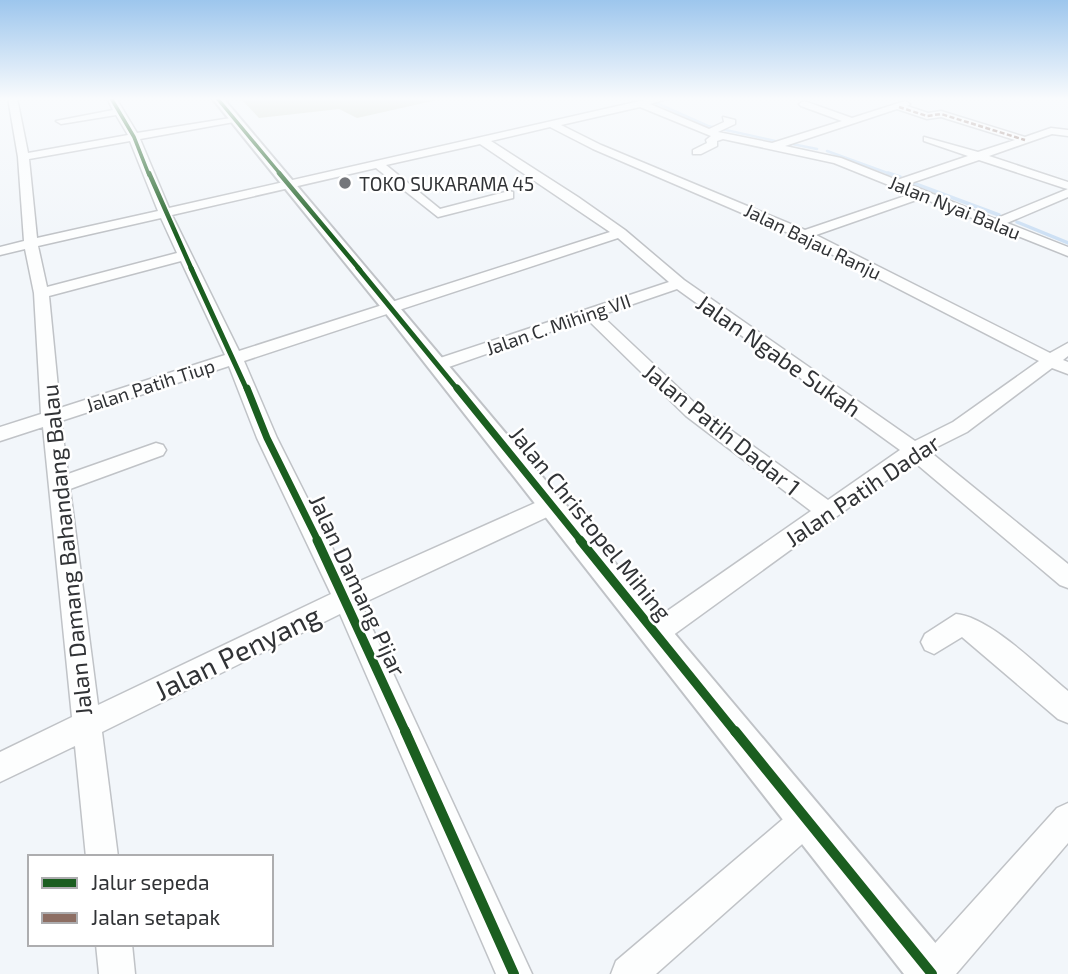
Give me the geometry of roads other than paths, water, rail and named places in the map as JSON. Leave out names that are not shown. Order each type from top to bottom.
[{"type":"street","name":"Jalan Damang Bahandang Balau","points":[[21,143],[31,243],[41,293],[51,418],[102,855]]},
{"type":"street","points":[[23,157],[98,143]]},
{"type":"street","name":"Jalan Damang Pijar","points":[[137,143],[165,213],[234,357],[267,438],[346,599],[514,974]]},
{"type":"street","name":"Jalan Christopel Mihing","points":[[254,143],[391,307],[932,974]]},
{"type":"street","points":[[0,251],[472,143]]},
{"type":"street","name":"Jalan Ngabe Sukah","points":[[487,143],[620,233],[679,284],[914,450],[1068,578]]},
{"type":"street","name":"Jalan Bajau Ranju","points":[[591,143],[805,235],[1059,365]]},
{"type":"street","points":[[696,152],[713,143]]},
{"type":"street","name":"Jalan Nyai Balau","points":[[770,143],[829,158],[902,183],[922,194],[1001,221],[1068,252]]},
{"type":"street","points":[[777,145],[782,143]]},
{"type":"street","points":[[942,143],[1068,186]]},
{"type":"street","points":[[902,183],[1015,143]]},
{"type":"street","points":[[379,164],[438,213],[509,195]]},
{"type":"street","points":[[1001,221],[1068,192]]},
{"type":"street","points":[[805,235],[922,194]]},
{"type":"street","name":"Jalan Patih Tiup","points":[[0,434],[620,233]]},
{"type":"street","points":[[41,293],[186,255]]},
{"type":"street","name":"Jalan C. Mihing VII","points":[[438,365],[679,284]]},
{"type":"street","name":"Jalan Patih Dadar 1","points":[[590,313],[693,412],[827,512]]},
{"type":"street","name":"Jalan Patih Dadar","points":[[656,633],[914,450],[960,427],[1059,365],[1068,348]]},
{"type":"street","points":[[59,485],[156,450]]},
{"type":"street","name":"Jalan Penyang","points":[[0,767],[346,599],[552,505]]},
{"type":"street","points":[[934,642],[956,625],[966,626],[978,633],[1068,709]]},
{"type":"street","points":[[932,974],[1068,818]]},
{"type":"street","points":[[629,974],[807,819]]},
{"type":"street","points":[[114,946],[117,974]]},
{"type":"waterway","points":[[792,144],[817,149]]},
{"type":"waterway","points":[[827,151],[893,175]]},
{"type":"waterway","points":[[888,173],[900,177]]},
{"type":"waterway","points":[[913,183],[999,215]]},
{"type":"waterway","points":[[1017,222],[1068,243]]},
{"type":"place","name":"TOKO SUKARAMA 45","points":[[345,183]]}]
